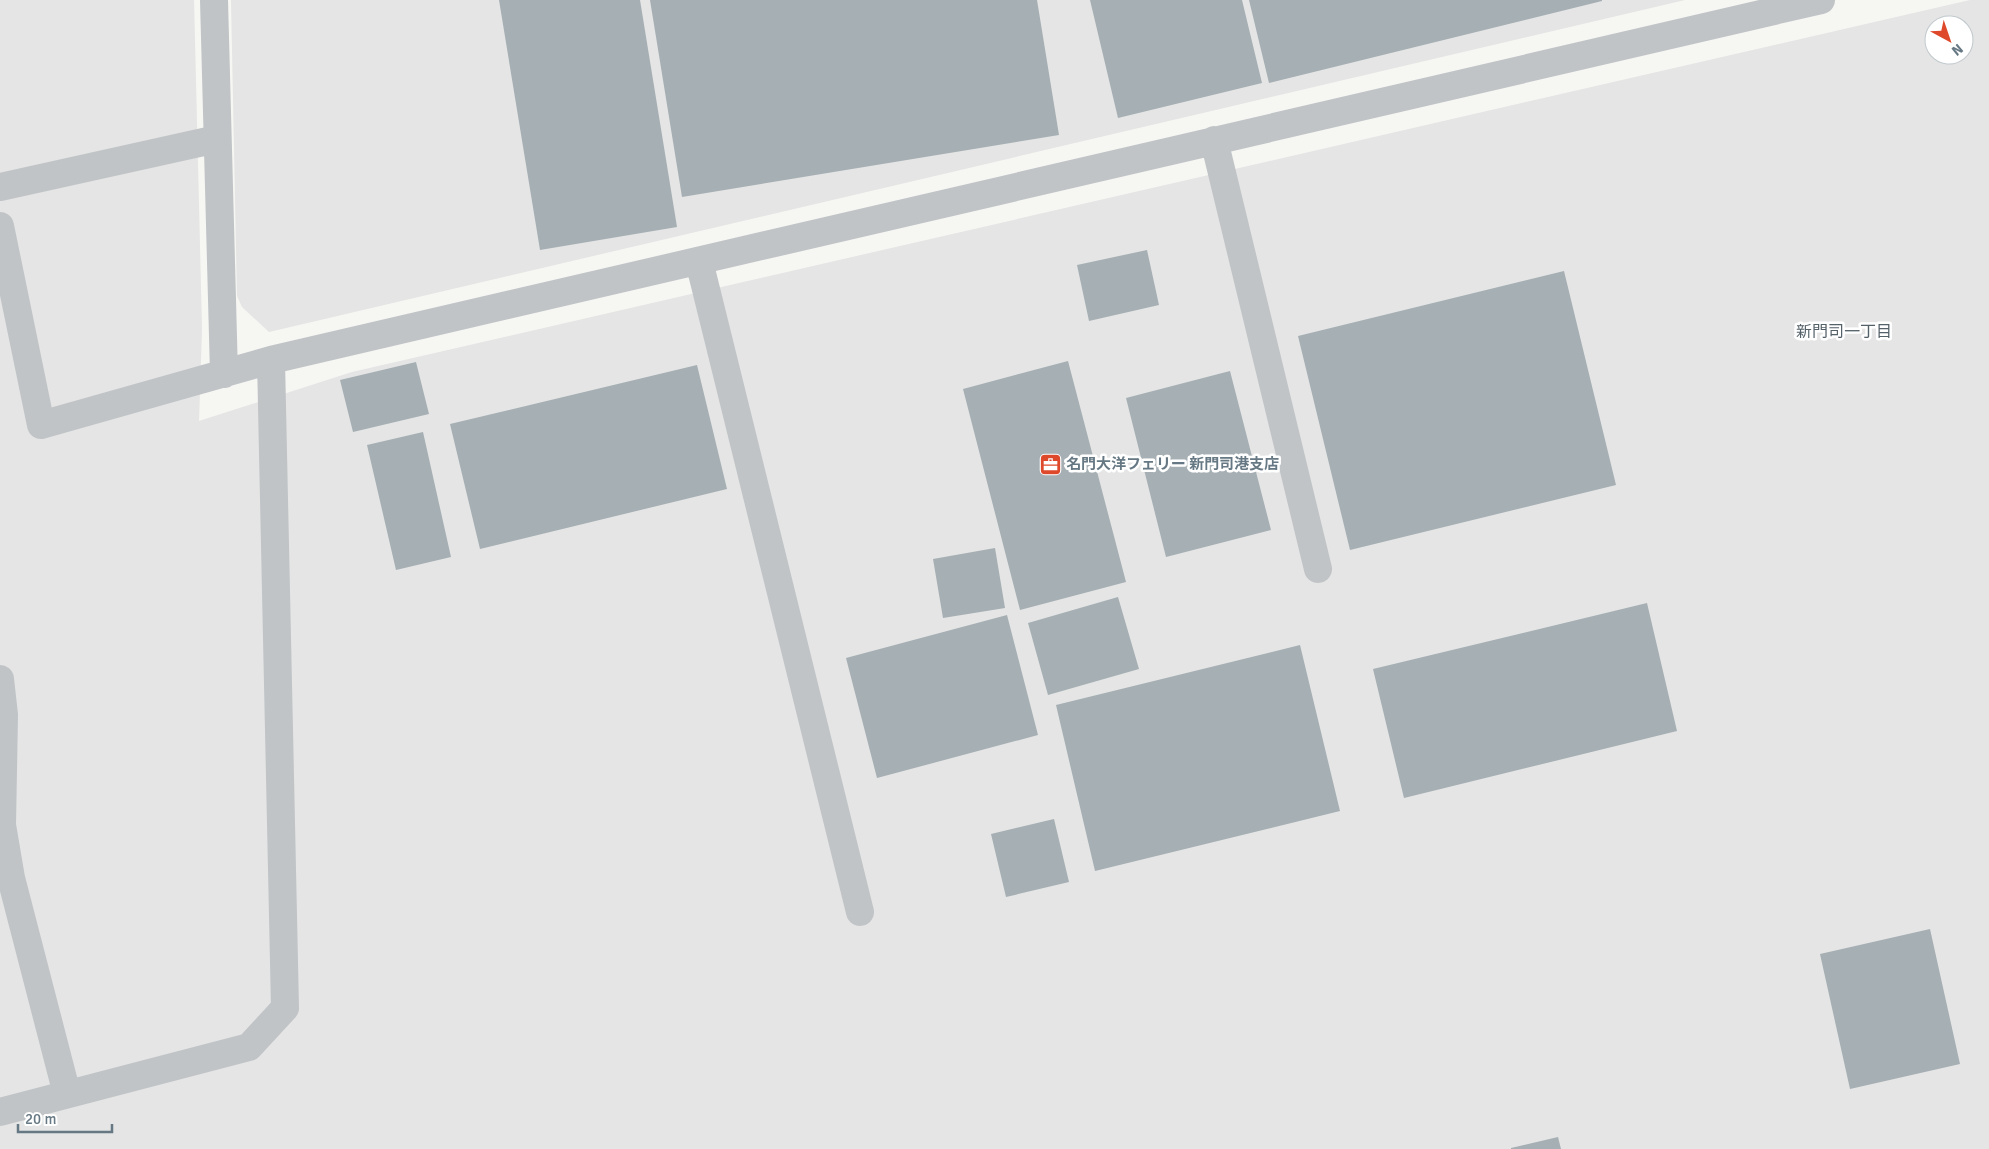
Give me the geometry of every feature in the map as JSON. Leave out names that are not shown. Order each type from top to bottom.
[{"type":"street","points":[[214,0],[224,374]]},
{"type":"street","points":[[0,226],[41,425],[271,360],[1821,0]]},
{"type":"street","points":[[0,187],[217,139]]},
{"type":"street","points":[[1214,140],[1318,569]]},
{"type":"street","points":[[699,261],[860,912]]},
{"type":"street","points":[[0,1112],[249,1047],[285,1008],[271,360]]},
{"type":"street","points":[[0,679],[4,715],[2,825],[11,878],[67,1094]]},
{"type":"shaded area","points":[[0,0],[194,0],[202,329],[199,421],[352,372],[1970,0],[1989,0],[1989,1149],[0,1149]]},
{"type":"shaded area","points":[[231,0],[1685,0],[269,332],[242,307],[237,296]]},
{"type":"building","points":[[499,0],[640,0],[677,227],[540,250]]},
{"type":"building","points":[[650,0],[1037,0],[1059,135],[682,197]]},
{"type":"building","points":[[1090,0],[1242,0],[1262,83],[1118,118]]},
{"type":"building","points":[[1249,0],[1602,0],[1602,1],[1269,83]]},
{"type":"building","points":[[1147,250],[1159,305],[1089,321],[1077,265]]},
{"type":"building","points":[[1564,271],[1616,485],[1350,550],[1298,336]]},
{"type":"building","points":[[1068,361],[1126,582],[1020,610],[963,389]]},
{"type":"building","points":[[416,362],[429,414],[353,432],[340,380]]},
{"type":"building","points":[[697,365],[727,489],[480,549],[450,424]]},
{"type":"building","points":[[1230,371],[1271,530],[1166,557],[1126,398]]},
{"type":"building","points":[[423,432],[451,557],[396,570],[367,445]]},
{"type":"building","points":[[995,548],[1005,608],[943,618],[933,559]]},
{"type":"building","points":[[1118,597],[1139,669],[1048,695],[1028,623]]},
{"type":"building","points":[[1647,603],[1677,731],[1404,798],[1373,669]]},
{"type":"building","points":[[1007,615],[1038,735],[877,778],[846,658]]},
{"type":"building","points":[[1300,645],[1340,811],[1095,871],[1056,705]]},
{"type":"building","points":[[1054,819],[1069,882],[1006,897],[991,834]]},
{"type":"building","points":[[1930,929],[1960,1064],[1850,1089],[1820,954]]},
{"type":"building","points":[[1558,1137],[1561,1149],[1511,1149],[1511,1148]]},
{"type":"place","name":"名門大洋フェリー 新門司港支店","points":[[1050,464]]},
{"type":"district","name":"新門司一丁目","points":[[1844,331]]}]
